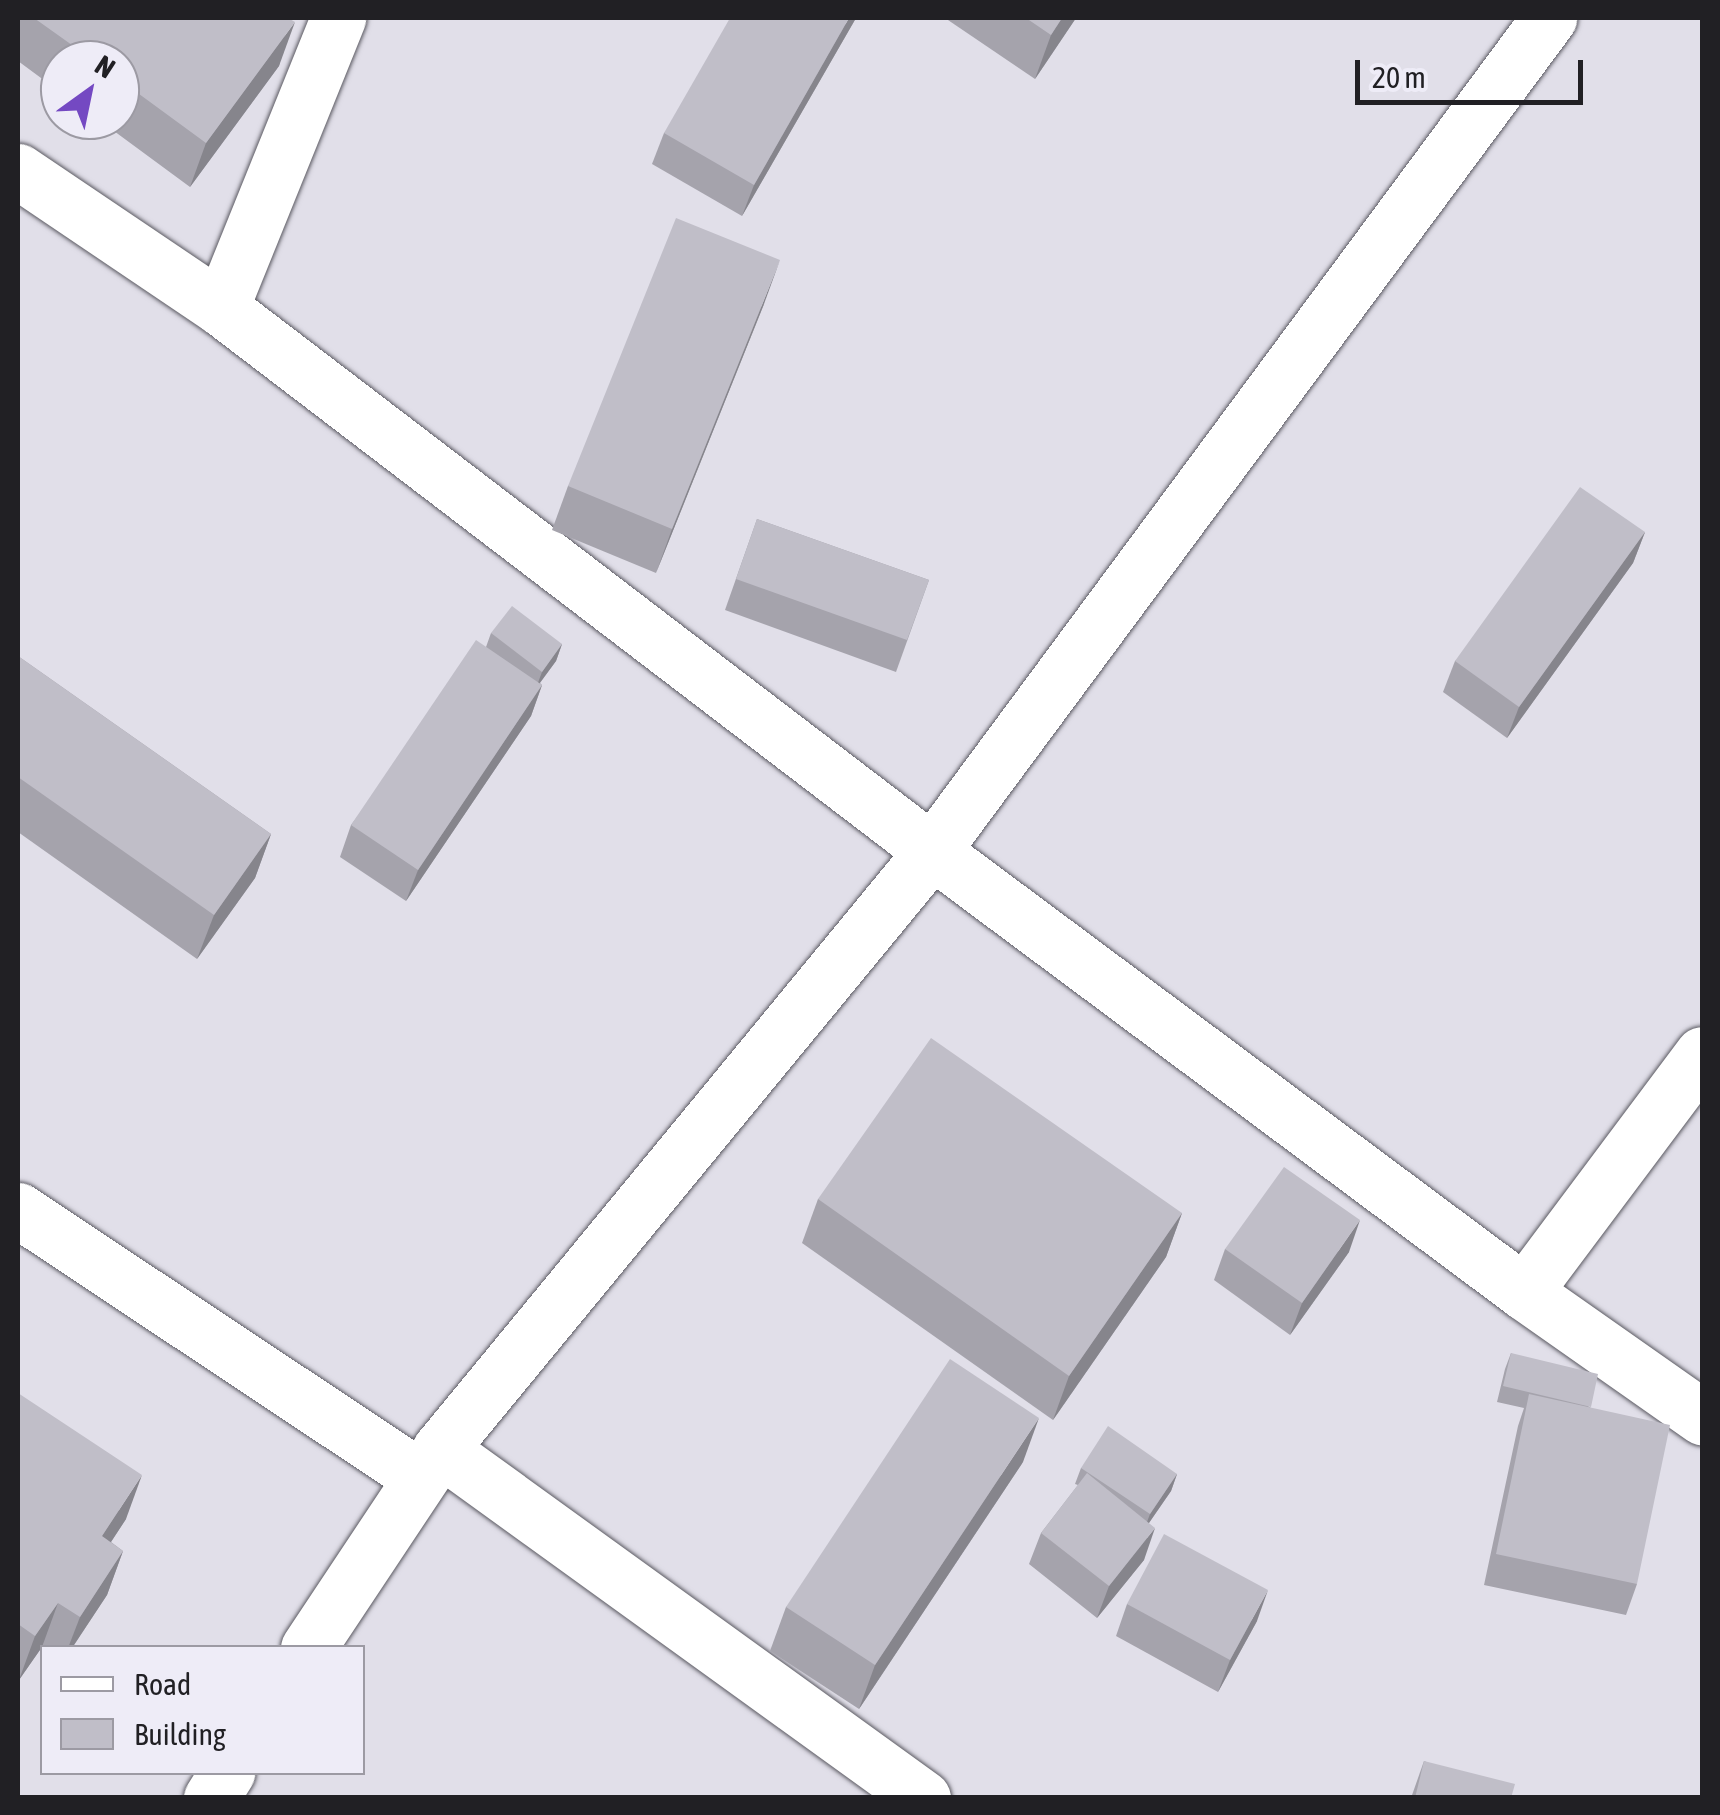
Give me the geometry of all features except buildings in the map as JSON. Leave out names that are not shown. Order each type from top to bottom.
[{"type":"street","points":[[221,308],[338,18]]},
{"type":"street","points":[[310,1645],[430,1463],[932,850],[1550,18]]},
{"type":"street","points":[[18,171],[221,308],[932,850],[1524,1292],[1702,1417]]},
{"type":"street","points":[[1524,1292],[1702,1054]]},
{"type":"street","points":[[18,1210],[430,1463],[923,1798]]},
{"type":"street","points":[[211,1798],[225,1775]]}]
